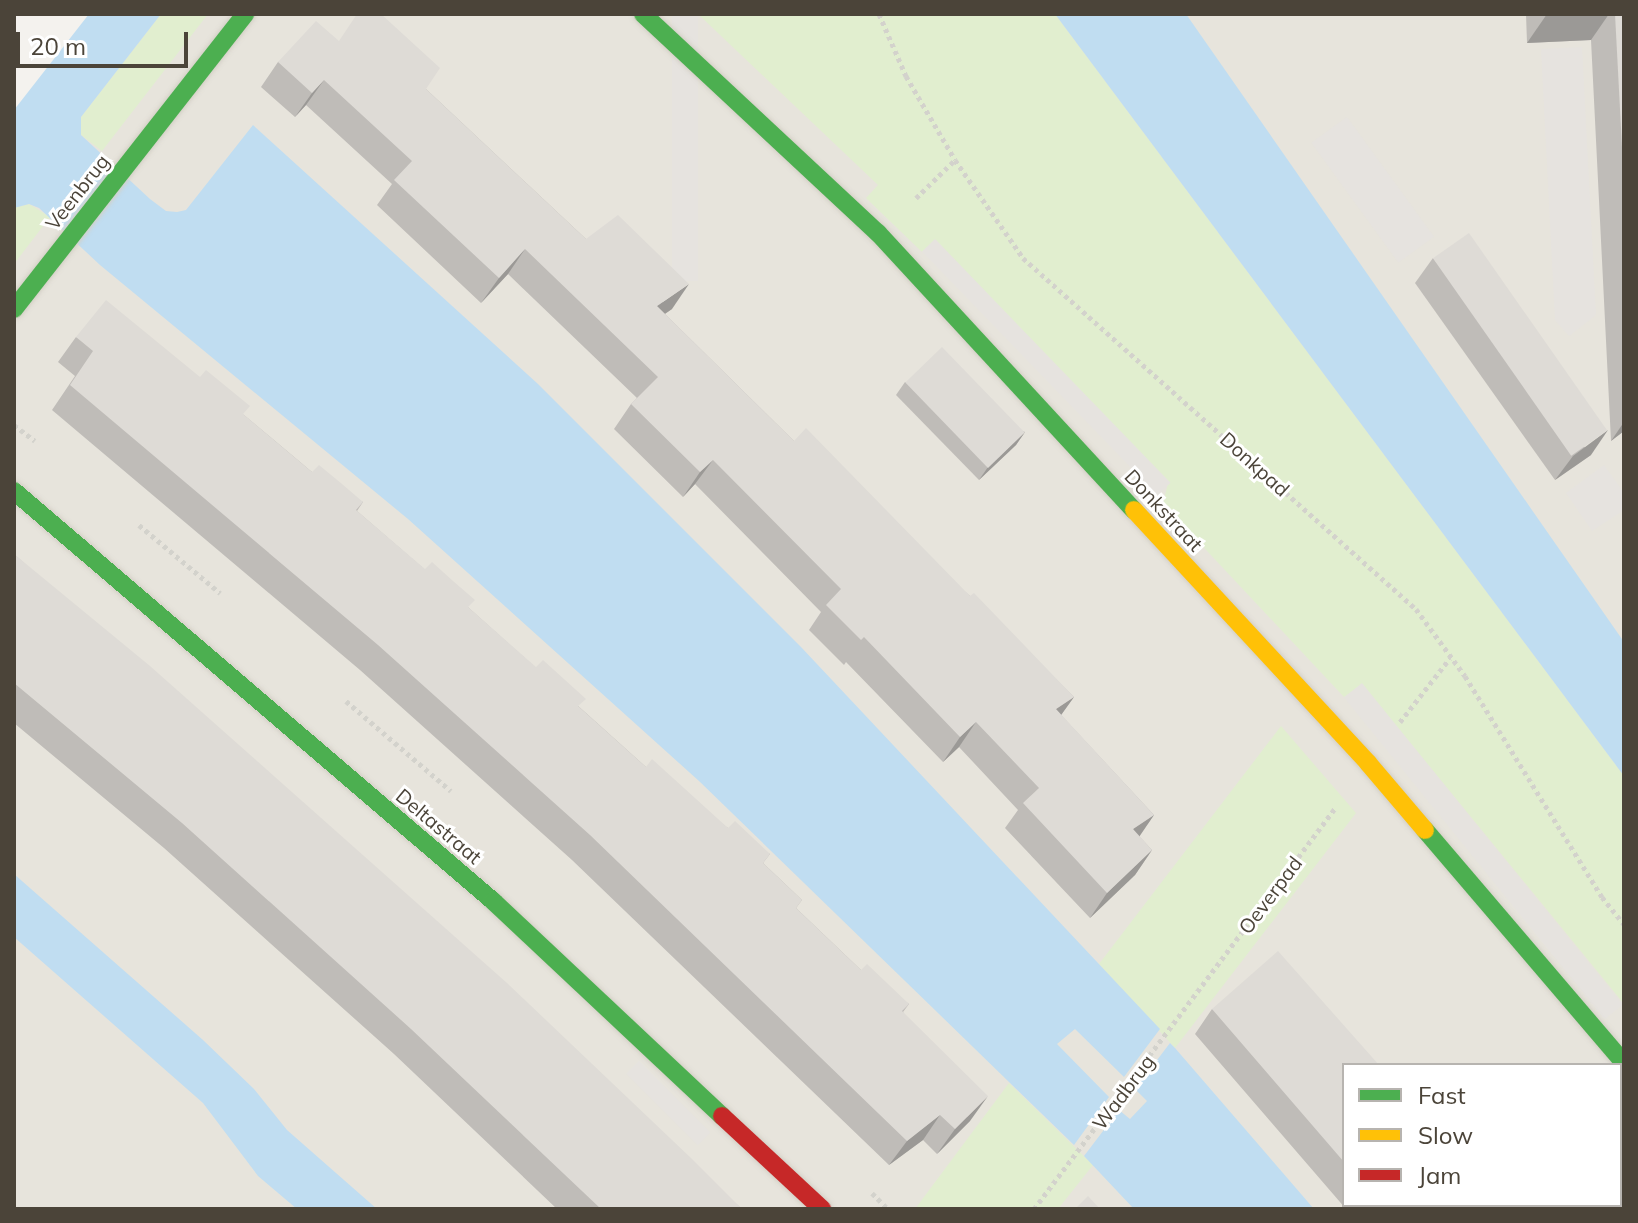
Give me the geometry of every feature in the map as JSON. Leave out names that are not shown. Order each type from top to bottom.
[{"type":"street","name":"Veenbrug","points":[[14,309],[245,14]]},
{"type":"street","name":"Donkstraat","points":[[643,14],[878,233],[1368,763],[1624,1063]]},
{"type":"street","name":"Deltastraat","points":[[14,491],[493,901],[822,1209]]},
{"type":"path","name":"Donkpad","points":[[879,14],[906,76],[941,136],[1023,258],[1416,609],[1602,897],[1624,924]]},
{"type":"path","name":"Oeverpad","points":[[1171,1028],[1450,658]]},
{"type":"path","name":"Wadbrug","points":[[1034,1209],[1171,1028]]},
{"type":"shaded area","points":[[134,14],[1624,14],[1624,1209],[14,1209],[14,176]]},
{"type":"shaded area","points":[[672,14],[698,14],[698,281],[672,281]]},
{"type":"shaded area","points":[[1582,47],[1596,315],[1569,336],[1555,320],[1541,49]]},
{"type":"shaded area","points":[[1347,117],[1434,237],[1398,263],[1311,143]]},
{"type":"shaded area","points":[[935,239],[1170,483],[1158,495],[922,252]]},
{"type":"shaded area","points":[[1604,465],[1624,493],[1624,510],[1592,531],[1566,493]]},
{"type":"shaded area","points":[[1362,683],[1623,1005],[1605,1019],[1344,697]]},
{"type":"shaded area","points":[[639,1061],[710,1132],[698,1145],[626,1074]]},
{"type":"green space","points":[[161,14],[208,14],[102,151],[81,135],[81,117]]},
{"type":"green space","points":[[698,14],[1055,14],[1624,776],[1624,1004],[1362,684],[1344,697],[1163,504],[1168,483],[936,240],[922,252],[866,198],[878,185]]},
{"type":"green space","points":[[29,204],[50,217],[14,264],[14,208]]},
{"type":"green space","points":[[1281,726],[1356,813],[1175,1048],[1099,964]]},
{"type":"green space","points":[[1009,1083],[1093,1165],[1058,1209],[915,1209]]},
{"type":"water","points":[[89,14],[161,14],[81,117],[81,135],[150,199],[166,211],[177,212],[186,210],[253,125],[538,384],[801,647],[1160,1029],[1124,1077],[1075,1029],[1057,1044],[1109,1097],[1074,1145],[699,781],[408,519],[100,265],[39,208],[29,204],[14,208],[14,110]]},
{"type":"water","points":[[1055,14],[1186,14],[1624,642],[1624,776]]},
{"type":"water","points":[[14,874],[203,1040],[254,1089],[287,1130],[377,1209],[297,1209],[258,1176],[203,1103],[14,937]]},
{"type":"water","points":[[1170,1043],[1314,1209],[1134,1209],[1084,1156],[1119,1110],[1130,1119],[1147,1101],[1135,1089]]},
{"type":"building","points":[[357,14],[381,14],[440,68],[426,89],[586,239],[618,215],[689,284],[657,306],[794,441],[806,428],[970,596],[974,593],[1074,697],[1056,709],[1154,815],[1133,829],[1152,850],[1107,893],[1023,803],[1039,788],[976,722],[960,737],[864,637],[861,640],[826,605],[841,589],[713,460],[700,472],[631,404],[658,377],[525,249],[499,278],[394,180],[412,161],[324,80],[312,93],[278,62],[316,21],[339,41]]},
{"type":"building","points":[[1615,14],[1624,14],[1624,185]]},
{"type":"building","points":[[1469,233],[1607,430],[1571,456],[1433,258]]},
{"type":"building","points":[[106,300],[200,377],[206,370],[250,406],[243,414],[312,472],[319,465],[363,502],[356,510],[425,569],[432,562],[475,600],[468,607],[536,667],[543,660],[586,699],[578,706],[646,767],[652,759],[728,828],[735,821],[770,854],[763,863],[802,900],[796,908],[861,970],[867,964],[909,1004],[902,1011],[988,1096],[955,1129],[940,1115],[907,1141],[590,835],[378,645],[70,385],[93,351],[76,337]]},
{"type":"building","points":[[942,347],[1025,433],[988,468],[905,382]]},
{"type":"building","points":[[14,554],[150,666],[507,983],[742,1209],[601,1209],[411,1029],[182,823],[14,683]]},
{"type":"building","points":[[1278,951],[1377,1063],[1342,1063],[1342,1160],[1212,1009]]},
{"type":"building","points":[[1088,1196],[1100,1209],[1075,1209]]},
{"type":"building","points":[[1381,1207],[1501,1207],[1501,1209]]},
{"type":"traffic: fast","points":[[14,309],[245,14]]},
{"type":"traffic: fast","points":[[643,14],[878,233],[1134,510]]},
{"type":"traffic: fast","points":[[14,491],[493,901],[722,1116]]},
{"type":"traffic: fast","points":[[1425,830],[1624,1063]]},
{"type":"traffic: slow","points":[[1134,510],[1368,763],[1425,830]]},
{"type":"traffic: jam","points":[[722,1116],[822,1209]]}]
